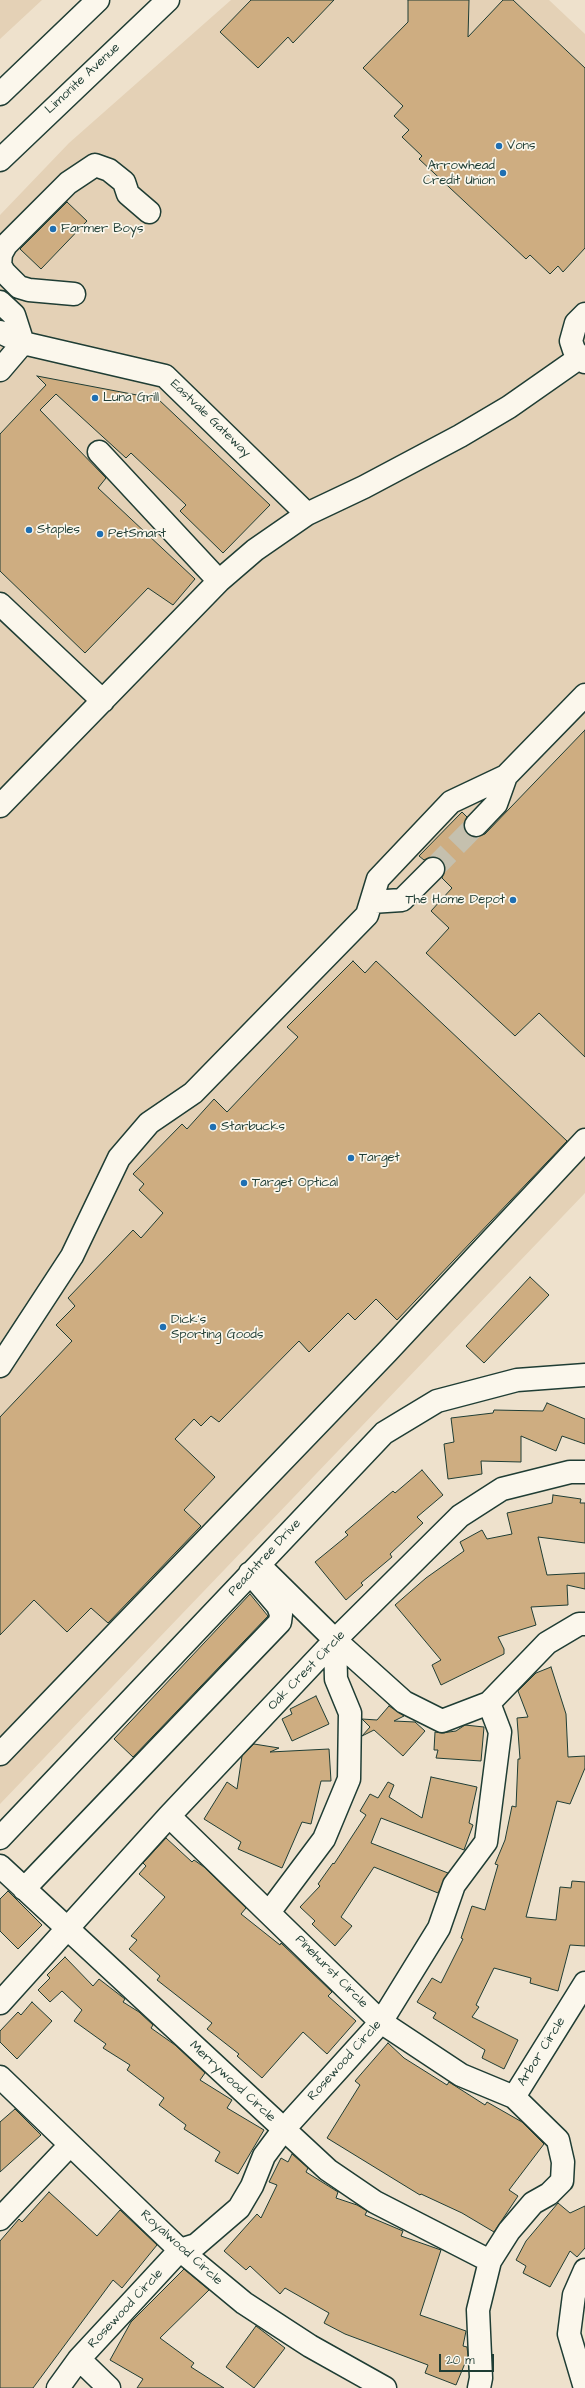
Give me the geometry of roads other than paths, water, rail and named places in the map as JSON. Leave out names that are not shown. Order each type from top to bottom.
[{"type":"street","points":[[0,94],[98,0]]},
{"type":"street","name":"Limonite Avenue","points":[[0,160],[168,0]]},
{"type":"street","points":[[74,294],[29,290],[19,287],[4,272],[0,265],[1,254],[6,245],[68,183],[81,176],[95,165],[109,170],[124,182],[128,194],[149,212]]},
{"type":"street","points":[[0,302],[14,315],[23,343],[0,370]]},
{"type":"street","points":[[0,806],[219,581],[255,550],[307,514],[364,487],[460,436],[509,407],[582,360],[574,350],[572,332],[576,323],[585,314]]},
{"type":"street","name":"Eastvale Gateway","points":[[0,332],[23,343],[165,376],[307,514]]},
{"type":"street","points":[[99,452],[219,581]]},
{"type":"street","points":[[0,604],[103,701]]},
{"type":"street","points":[[0,1366],[72,1256],[119,1158],[150,1123],[193,1093],[367,916],[378,879],[451,802],[506,776],[585,695]]},
{"type":"street","points":[[476,825],[496,804],[506,776]]},
{"type":"street","points":[[371,902],[402,900],[433,869]]},
{"type":"street","points":[[0,1754],[387,1352],[585,1140]]},
{"type":"street","name":"Peachtree Drive","points":[[0,1838],[384,1433],[437,1401],[517,1380],[585,1375]]},
{"type":"street","name":"Oak Crest Circle","points":[[0,2003],[65,1928],[169,1816],[336,1640],[460,1516],[502,1489],[570,1472],[585,1472]]},
{"type":"street","points":[[255,1569],[404,1702],[442,1721],[489,1703],[547,1642],[579,1624],[585,1624]]},
{"type":"street","points":[[24,1890],[280,1622],[281,1614],[278,1606],[255,1569]]},
{"type":"street","points":[[270,1911],[324,1839],[349,1779],[350,1713],[336,1679],[336,1640]]},
{"type":"street","name":"Rosewood Circle","points":[[58,2388],[79,2359],[180,2250],[196,2245],[239,2208],[252,2186],[264,2156],[284,2129],[381,2022],[439,1928],[454,1885],[486,1842],[500,1732],[489,1703]]},
{"type":"street","name":"Pinehurst Circle","points":[[169,1816],[270,1911],[381,2022],[462,2075],[514,2097]]},
{"type":"street","name":"Merrywood Circle","points":[[0,1866],[24,1890],[328,2170],[375,2202],[490,2261]]},
{"type":"street","name":"Arbor Circle","points":[[479,2388],[481,2378],[478,2310],[490,2261],[509,2231],[533,2203],[549,2194],[562,2180],[563,2162],[558,2140],[514,2097],[585,1983]]},
{"type":"street","name":"Royalwood Circle","points":[[0,2077],[180,2250],[244,2303],[310,2346],[385,2388]]},
{"type":"street","points":[[0,2219],[70,2145]]},
{"type":"street","points":[[585,2270],[574,2295],[569,2334],[585,2388]]},
{"type":"street","name":"Rosewood Circle","points":[[79,2359],[109,2388]]},
{"type":"tunnel","points":[[433,869],[476,825]]},
{"type":"place","name":"Vons","points":[[499,146]]},
{"type":"place","name":"Arrowhead Credit Union","points":[[503,173]]},
{"type":"place","name":"Farmer Boys","points":[[53,229]]},
{"type":"place","name":"Luna Grill","points":[[95,398]]},
{"type":"place","name":"Staples","points":[[29,530]]},
{"type":"place","name":"PetSmart","points":[[100,534]]},
{"type":"place","name":"The Home Depot","points":[[513,900]]},
{"type":"place","name":"Starbucks","points":[[213,1127]]},
{"type":"place","name":"Target","points":[[351,1158]]},
{"type":"place","name":"Target Optical","points":[[244,1183]]},
{"type":"place","name":"Dick's Sporting Goods","points":[[163,1327]]}]
